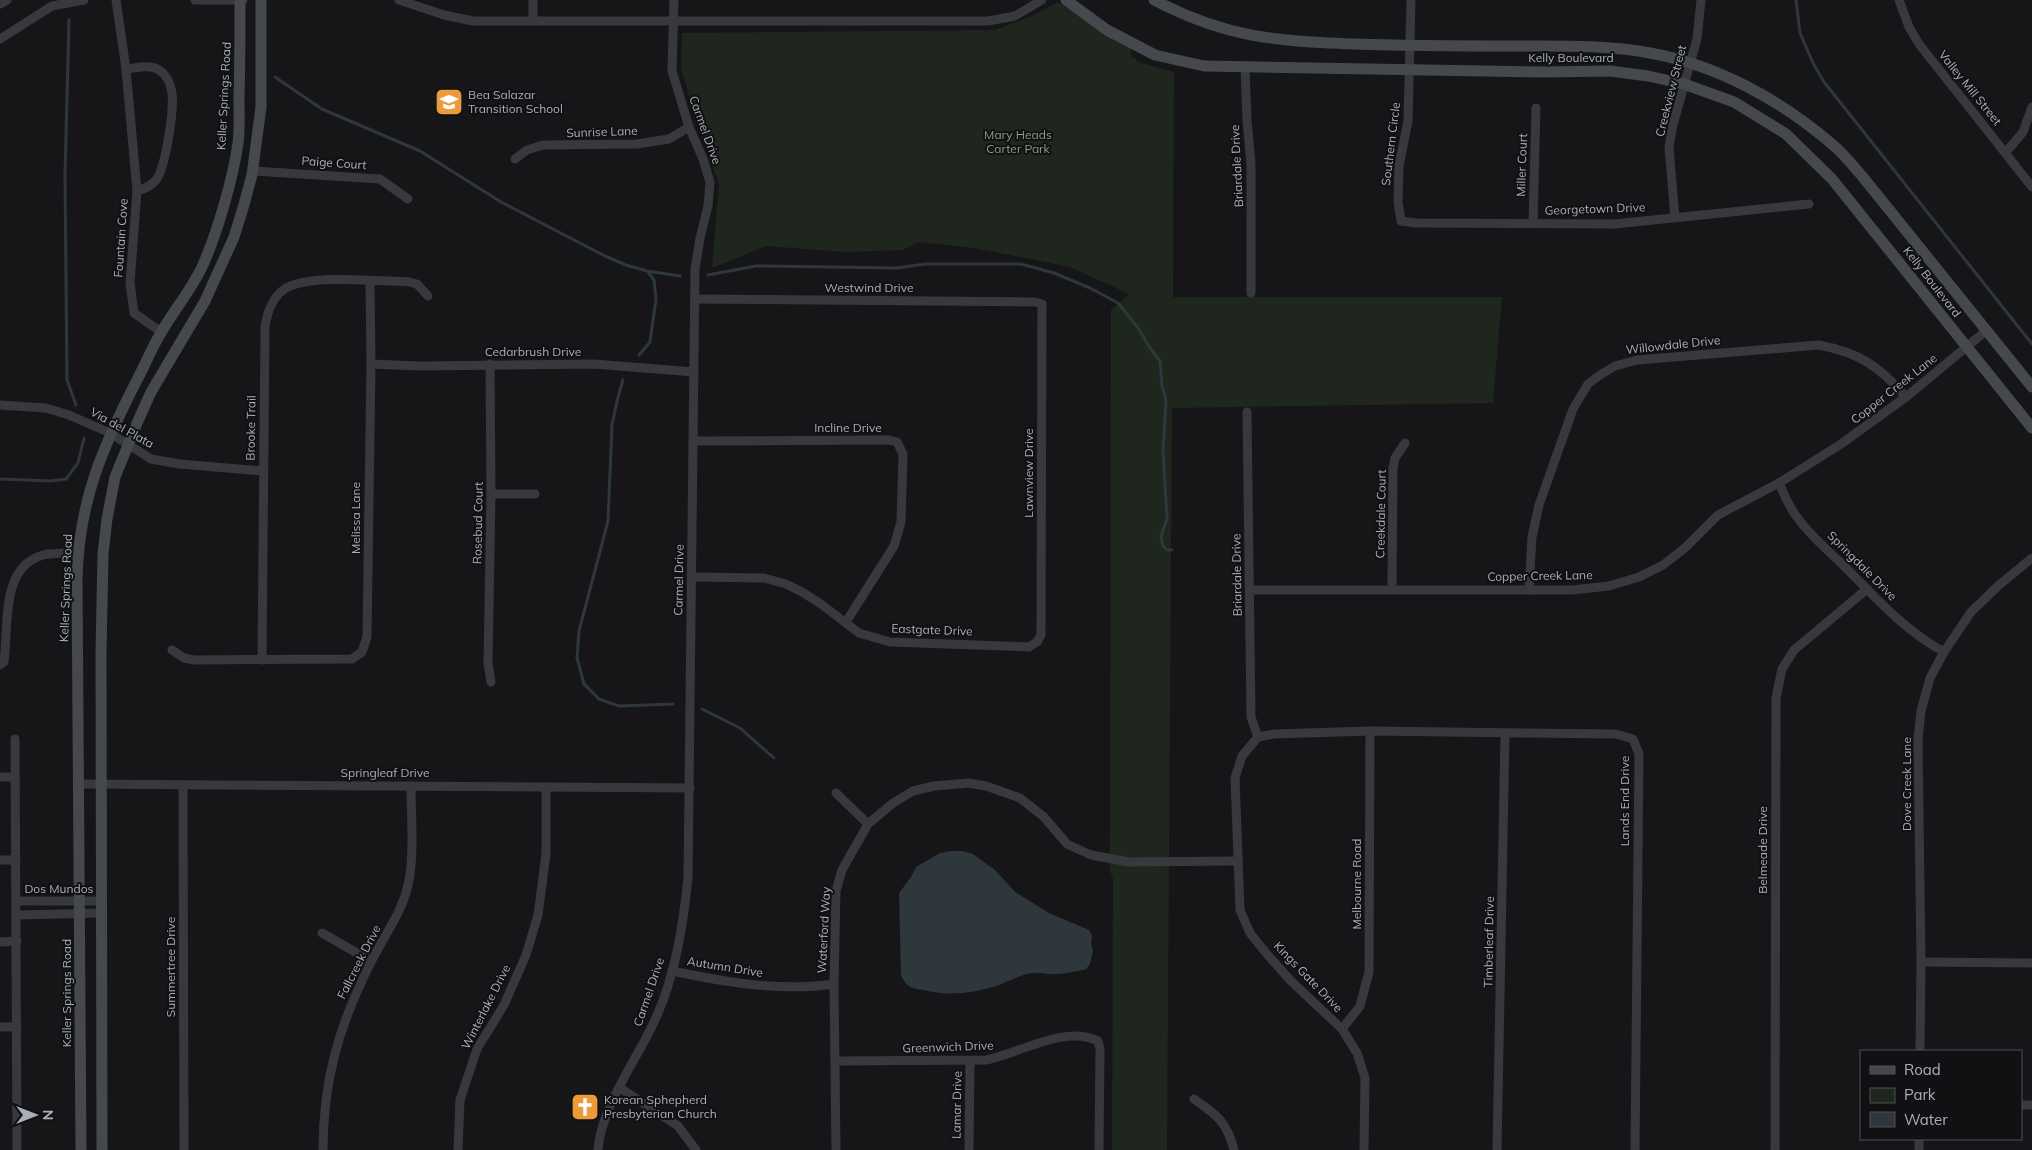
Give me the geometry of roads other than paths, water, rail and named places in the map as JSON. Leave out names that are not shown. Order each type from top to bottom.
[{"type":"main road","name":"Keller Springs Road","points":[[81,1150],[78,553],[82,518],[110,433],[161,332],[186,296],[202,266],[214,233],[232,173],[238,142],[241,0]]},
{"type":"main road","points":[[102,1150],[101,653],[103,554],[107,520],[115,477],[151,392],[183,339],[220,271],[234,237],[253,171],[261,106],[261,0]]},
{"type":"main road","name":"Kelly Boulevard","points":[[1066,0],[1107,30],[1155,55],[1204,66],[1544,72],[1610,71],[1648,76],[1684,84],[1734,102],[1786,134],[1832,178],[2032,428]]},
{"type":"main road","name":"Kelly Boulevard","points":[[1154,0],[1186,16],[1240,34],[1275,40],[1411,46],[1612,48],[1650,53],[1691,63],[1723,76],[1781,105],[1835,146],[1862,176],[2032,387]]},
{"type":"street","points":[[0,4],[7,0]]},
{"type":"street","points":[[0,38],[52,6],[84,0]]},
{"type":"street","name":"Fountain Cove","points":[[116,0],[126,69],[137,191],[130,283],[134,312],[161,332]]},
{"type":"street","points":[[195,0],[241,0]]},
{"type":"street","points":[[399,0],[444,16],[473,21],[988,21],[1015,16],[1042,0]]},
{"type":"street","points":[[533,0],[533,21]]},
{"type":"street","name":"Carmel Drive","points":[[598,1150],[606,1114],[655,1020],[672,971],[686,903],[688,878],[694,299],[695,269],[708,206],[710,182],[703,159],[689,127],[672,71],[674,0]]},
{"type":"street","name":"Southern Circle","points":[[1411,0],[1408,120],[1399,166],[1398,202],[1401,221],[1411,222]]},
{"type":"street","name":"Creekview Street","points":[[1675,218],[1669,147],[1673,125],[1691,63],[1701,0]]},
{"type":"street","name":"Valley Mill Street","points":[[1899,0],[1908,27],[1919,44],[2032,187]]},
{"type":"street","name":"Fountain Cove","points":[[126,69],[150,67],[158,69],[169,82],[172,93],[170,122],[163,165],[157,178],[147,188],[137,191]]},
{"type":"street","name":"Briardale Drive","points":[[1245,67],[1247,120],[1252,164],[1251,293]]},
{"type":"street","name":"Miller Court","points":[[1533,223],[1536,108]]},
{"type":"street","points":[[2006,152],[2023,132],[2032,108]]},
{"type":"street","name":"Sunrise Lane","points":[[515,159],[528,150],[543,145],[637,144],[669,139],[689,127]]},
{"type":"street","name":"Paige Court","points":[[253,171],[380,179],[408,199]]},
{"type":"street","name":"Georgetown Drive","points":[[1411,222],[1614,224],[1809,204]]},
{"type":"street","name":"Brooke Trail","points":[[262,660],[265,328],[267,314],[285,288],[310,280],[417,284],[428,296]]},
{"type":"street","name":"Melissa Lane","points":[[172,650],[184,658],[194,660],[352,659],[362,652],[368,637],[370,281]]},
{"type":"street","name":"Westwind Drive","points":[[694,299],[1035,302],[1042,304]]},
{"type":"street","name":"Lawnview Drive","points":[[1037,642],[1040,635],[1042,304]]},
{"type":"street","name":"Copper Creek Lane","points":[[1250,590],[1529,590],[1594,588],[1639,577],[1663,564],[1686,548],[1718,515],[1822,458],[1906,397],[1987,330]]},
{"type":"street","name":"Willowdale Drive","points":[[1529,590],[1532,538],[1539,505],[1573,409],[1588,384],[1615,366],[1638,360],[1819,345],[1842,349],[1864,358],[1883,372],[1906,397]]},
{"type":"street","name":"Cedarbrush Drive","points":[[371,364],[420,366],[594,364],[694,372]]},
{"type":"street","name":"Rosebud Court","points":[[490,364],[491,494],[488,663],[491,682]]},
{"type":"street","name":"Via del Plata","points":[[0,405],[46,408],[69,415],[110,433],[151,459],[180,464],[263,471]]},
{"type":"street","name":"Briardale Drive","points":[[1247,412],[1252,717],[1258,737]]},
{"type":"street","name":"Incline Drive","points":[[693,441],[889,440],[897,442],[903,454],[901,522],[894,546],[846,622]]},
{"type":"street","name":"Creekdale Court","points":[[1392,589],[1394,468],[1395,458],[1405,443]]},
{"type":"street","name":"Springdale Drive","points":[[1779,483],[1788,504],[1798,518],[1867,589],[1908,629],[1944,652]]},
{"type":"street","points":[[491,494],[535,494]]},
{"type":"street","points":[[0,665],[4,662],[7,596],[13,576],[19,568],[44,554],[78,553]]},
{"type":"street","name":"Dove Creek Lane","points":[[1920,1050],[1921,962],[1918,739],[1921,710],[1930,678],[1944,652],[1971,612],[1998,586],[2032,558]]},
{"type":"street","name":"Eastgate Drive","points":[[692,577],[764,578],[786,584],[802,592],[859,633],[890,642],[1029,646],[1037,642]]},
{"type":"street","name":"Belmeade Drive","points":[[1775,1150],[1776,698],[1782,669],[1794,650],[1867,589]]},
{"type":"street","name":"Lands End Drive","points":[[1258,737],[1274,734],[1370,731],[1616,734],[1633,739],[1639,754],[1635,1150]]},
{"type":"street","name":"Melbourne Road","points":[[1342,1029],[1360,1006],[1369,972],[1370,731]]},
{"type":"street","name":"Timberleaf Drive","points":[[1498,1150],[1506,734]]},
{"type":"street","name":"Kings Gate Drive","points":[[1258,737],[1242,756],[1235,778],[1240,910],[1250,933],[1290,980],[1342,1029],[1357,1054],[1365,1078],[1364,1150]]},
{"type":"street","points":[[14,739],[18,1150]]},
{"type":"street","points":[[0,777],[15,777]]},
{"type":"street","name":"Waterford Way","points":[[836,1150],[834,984],[836,891],[842,870],[868,824],[893,803],[913,791],[934,786],[968,783],[986,786],[1020,798],[1044,816],[1067,844],[1091,855],[1129,862],[1237,861]]},
{"type":"street","name":"Springleaf Drive","points":[[79,784],[690,788]]},
{"type":"street","name":"Summertree Drive","points":[[183,785],[184,1150]]},
{"type":"street","name":"Fallcreek Drive","points":[[322,1150],[329,1072],[355,994],[400,909],[408,887],[412,786]]},
{"type":"street","name":"Winterlake Drive","points":[[458,1150],[460,1100],[477,1049],[504,1004],[526,955],[538,915],[546,854],[546,787]]},
{"type":"street","points":[[836,793],[868,824]]},
{"type":"street","points":[[0,860],[16,860]]},
{"type":"street","name":"Dos Mundos","points":[[16,902],[102,901]]},
{"type":"street","name":"Dos Mundos","points":[[17,915],[102,914]]},
{"type":"street","points":[[322,933],[371,961]]},
{"type":"street","points":[[0,942],[17,942]]},
{"type":"street","points":[[1921,962],[2032,963]]},
{"type":"street","name":"Autumn Drive","points":[[672,971],[749,985],[820,986],[834,984]]},
{"type":"street","points":[[0,1027],[16,1027]]},
{"type":"street","name":"Greenwich Drive","points":[[836,1061],[970,1061],[1001,1057],[1034,1044],[1056,1039],[1091,1038],[1098,1042],[1100,1049],[1099,1150]]},
{"type":"street","name":"Lamar Drive","points":[[969,1150],[970,1061]]},
{"type":"street","points":[[620,1088],[678,1126],[696,1150]]},
{"type":"street","points":[[1194,1099],[1219,1116],[1228,1128],[1234,1150]]},
{"type":"water","points":[[963,851],[973,854],[995,870],[1015,892],[1049,913],[1089,930],[1092,936],[1093,951],[1090,964],[1086,969],[1062,974],[1026,974],[996,986],[962,993],[937,993],[908,985],[901,975],[899,893],[916,867],[940,853]]},
{"type":"waterway","points":[[1796,0],[1800,33],[1813,63],[1824,82],[2032,344]]},
{"type":"waterway","points":[[69,20],[65,175],[67,380],[76,405]]},
{"type":"waterway","points":[[275,77],[322,109],[420,151],[501,202],[605,256],[647,271],[680,276]]},
{"type":"waterway","points":[[708,275],[756,266],[897,268],[925,264],[1021,264],[1054,273],[1090,288],[1118,303],[1139,329],[1160,361],[1162,386],[1166,400],[1163,450],[1167,519],[1161,536],[1163,546],[1167,550],[1172,550]]},
{"type":"waterway","points":[[639,355],[650,342],[656,299],[654,280],[648,272]]},
{"type":"waterway","points":[[623,380],[612,425],[608,521],[579,631],[577,658],[584,684],[599,699],[619,706],[673,704]]},
{"type":"waterway","points":[[0,479],[51,481],[66,479],[78,463],[84,438]]},
{"type":"waterway","points":[[702,709],[740,728],[774,758]]},
{"type":"place","name":"Bea Salazar Transition School","points":[[449,102]]},
{"type":"place","name":"Korean Sphepherd Presbyterian Church","points":[[585,1107]]},
{"type":"park label","name":"Mary Heads Carter Park","points":[[1018,142]]}]
